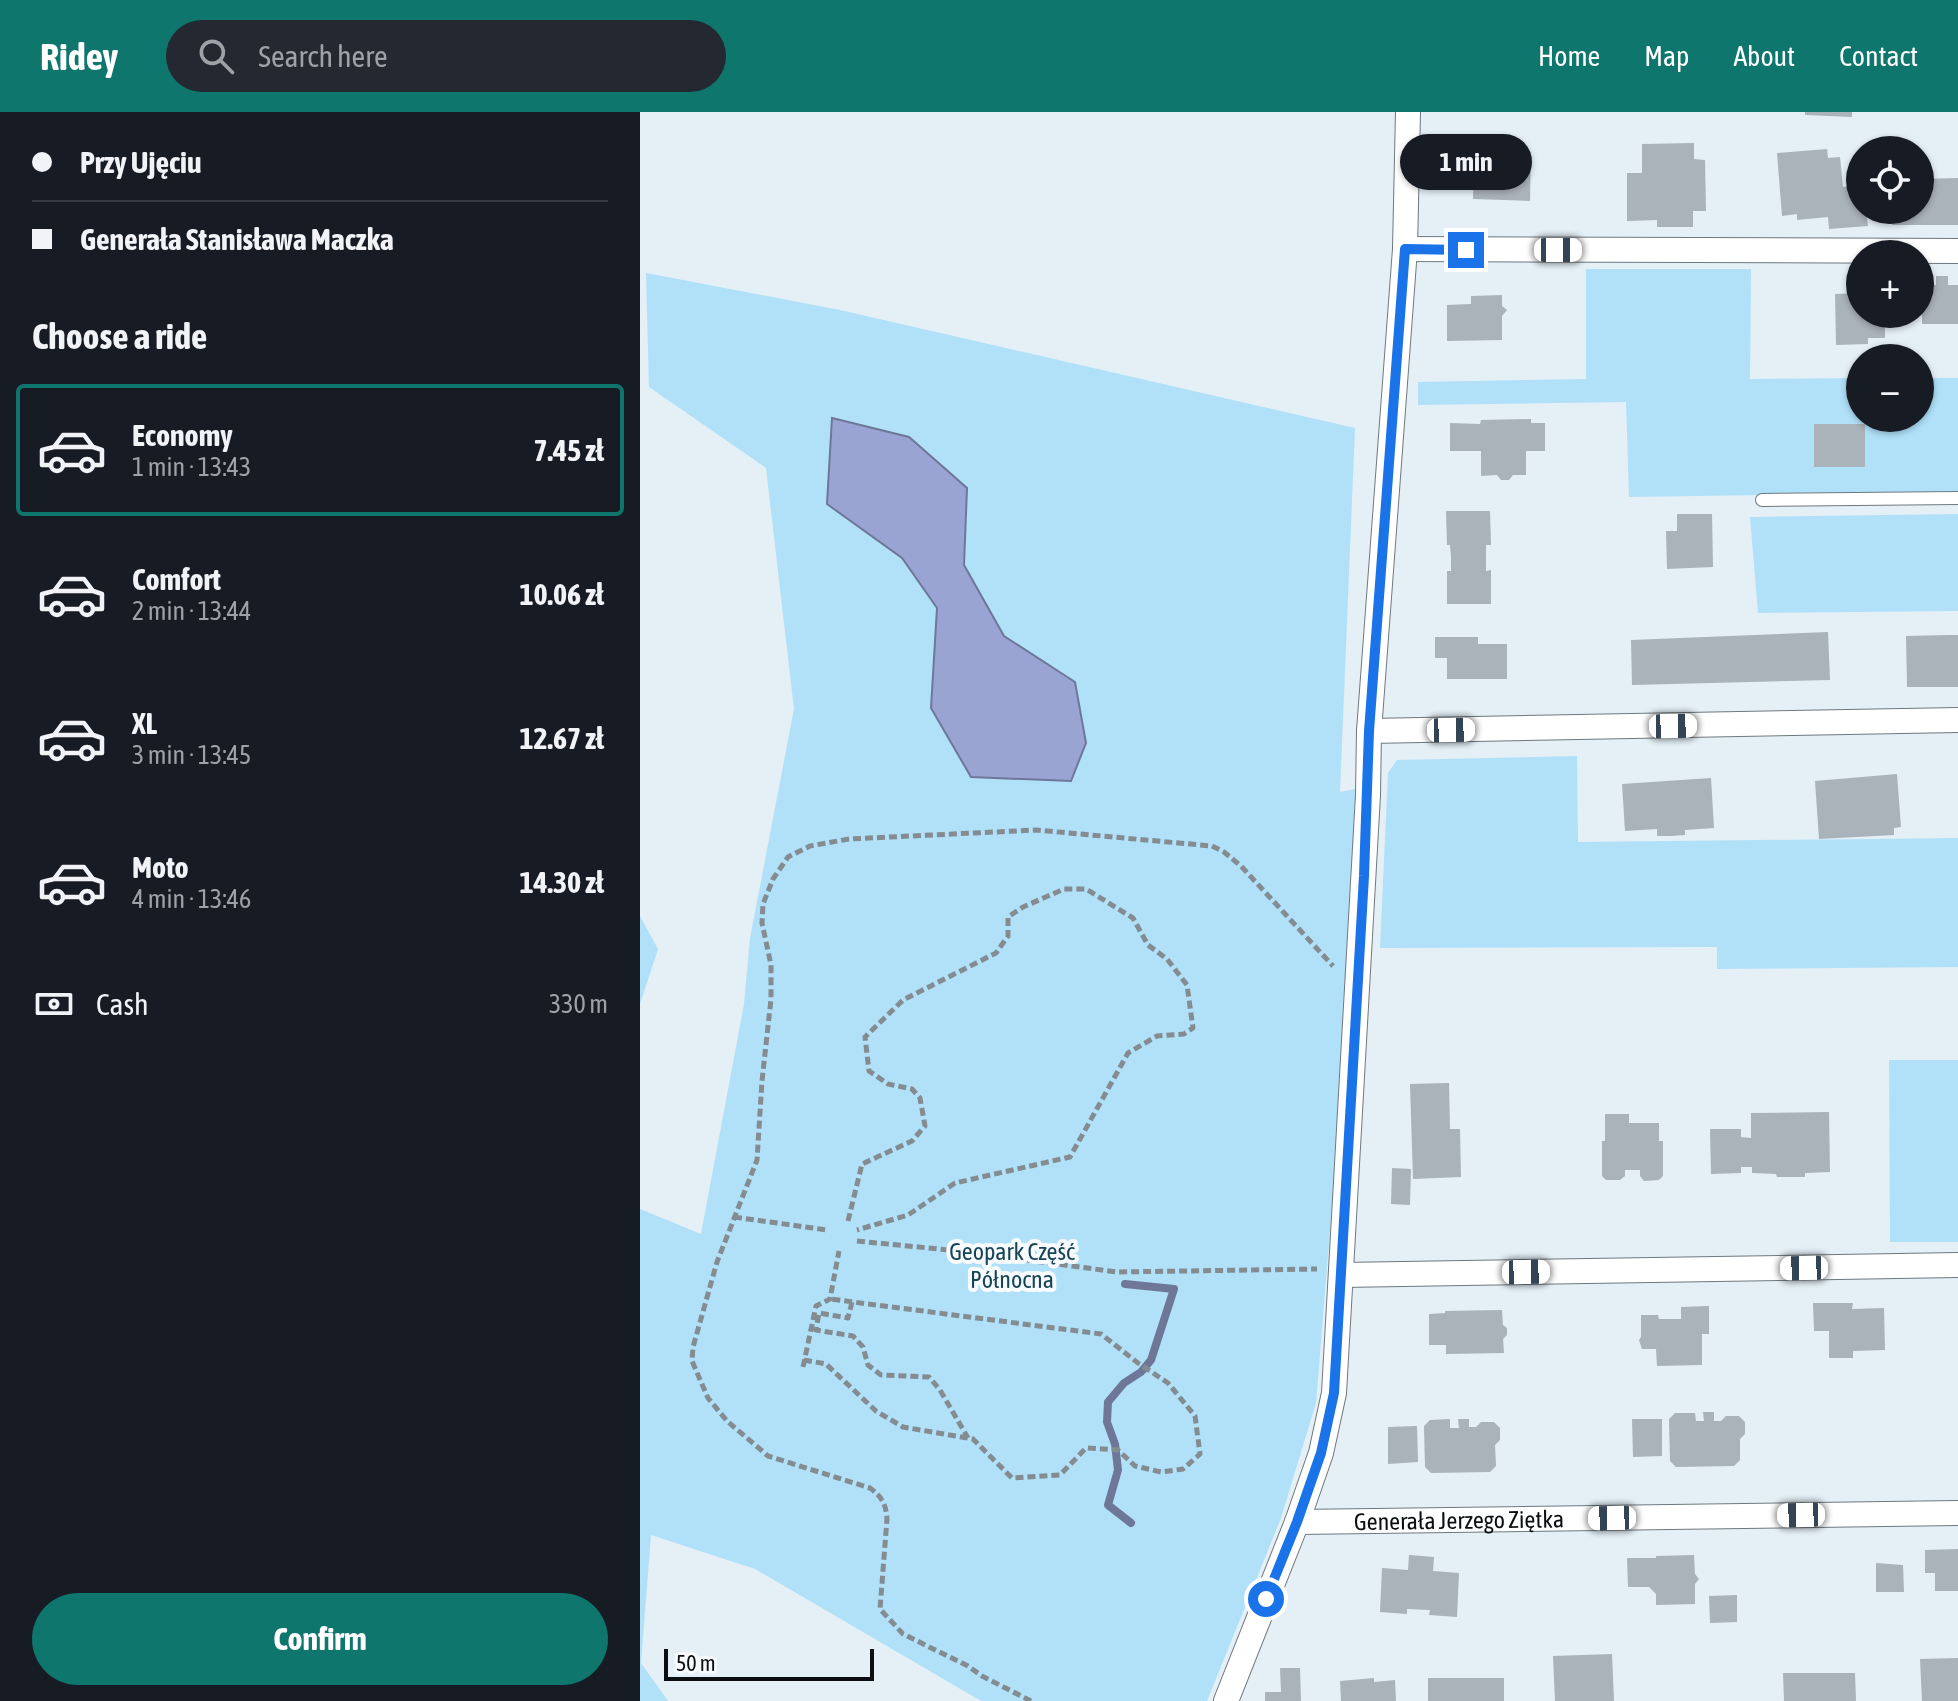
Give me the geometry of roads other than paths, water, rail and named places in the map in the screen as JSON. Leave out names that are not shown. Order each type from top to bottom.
[{"type":"street","points":[[1226,1701],[1297,1522],[1321,1453],[1334,1393],[1369,731],[1405,249],[1408,112]]},
{"type":"street","points":[[1405,249],[1958,251]]},
{"type":"street","points":[[1369,731],[1958,720]]},
{"type":"street","points":[[1341,1275],[1958,1265]]},
{"type":"street","name":"Generała Jerzego Ziętka","points":[[1297,1522],[1958,1513]]},
{"type":"lane","points":[[1762,500],[1958,498]]},
{"type":"waterway","points":[[1125,1284],[1174,1289],[1151,1360],[1141,1372],[1124,1383],[1108,1402],[1107,1422],[1115,1444],[1118,1470],[1108,1505],[1131,1523]]},
{"type":"park label","name":"Geopark Część Północna","points":[[1012,1265]]}]
